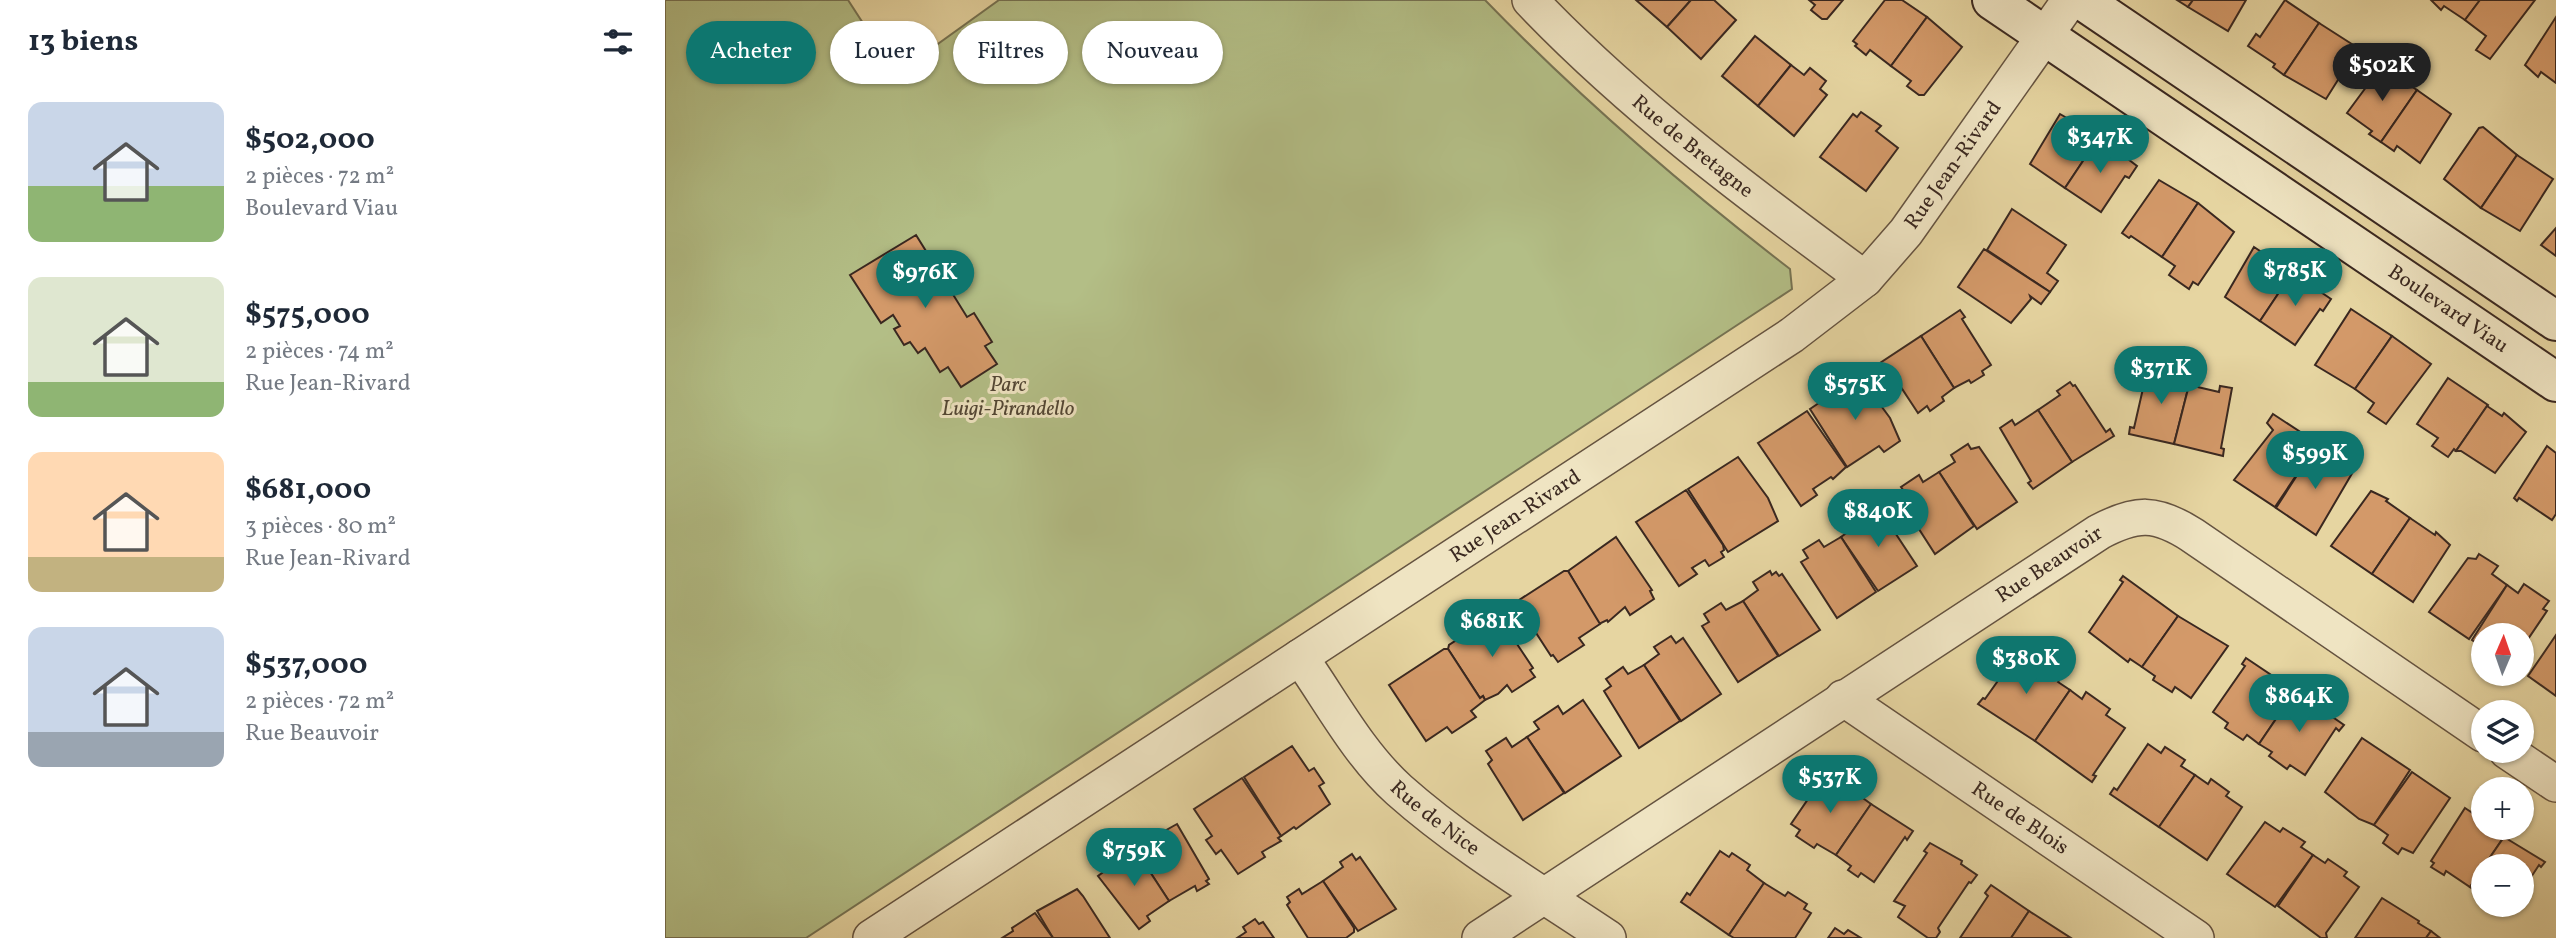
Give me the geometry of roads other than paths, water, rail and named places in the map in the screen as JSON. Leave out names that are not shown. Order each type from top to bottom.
[{"type":"main road","name":"Boulevard Viau","points":[[1992,0],[2556,382]]},
{"type":"main road","points":[[2082,0],[2556,321]]},
{"type":"street","name":"Rue de Bretagne","points":[[1530,0],[1627,94],[1779,216],[1865,279]]},
{"type":"street","name":"Rue Jean-Rivard","points":[[871,938],[1792,335],[1865,279],[1906,232],[2070,0]]},
{"type":"street","name":"Rue Beauvoir","points":[[1480,938],[1843,698],[2120,521],[2145,516],[2170,521],[2471,726]]},
{"type":"street","name":"Rue de Nice","points":[[1300,657],[1358,744],[1397,789],[1444,825],[1608,938]]},
{"type":"street","name":"Rue de Blois","points":[[1843,698],[2196,938]]},
{"type":"street","points":[[2525,763],[2556,784]]},
{"type":"park label","name":"Parc Luigi-Pirandello","points":[[1008,397]]}]
